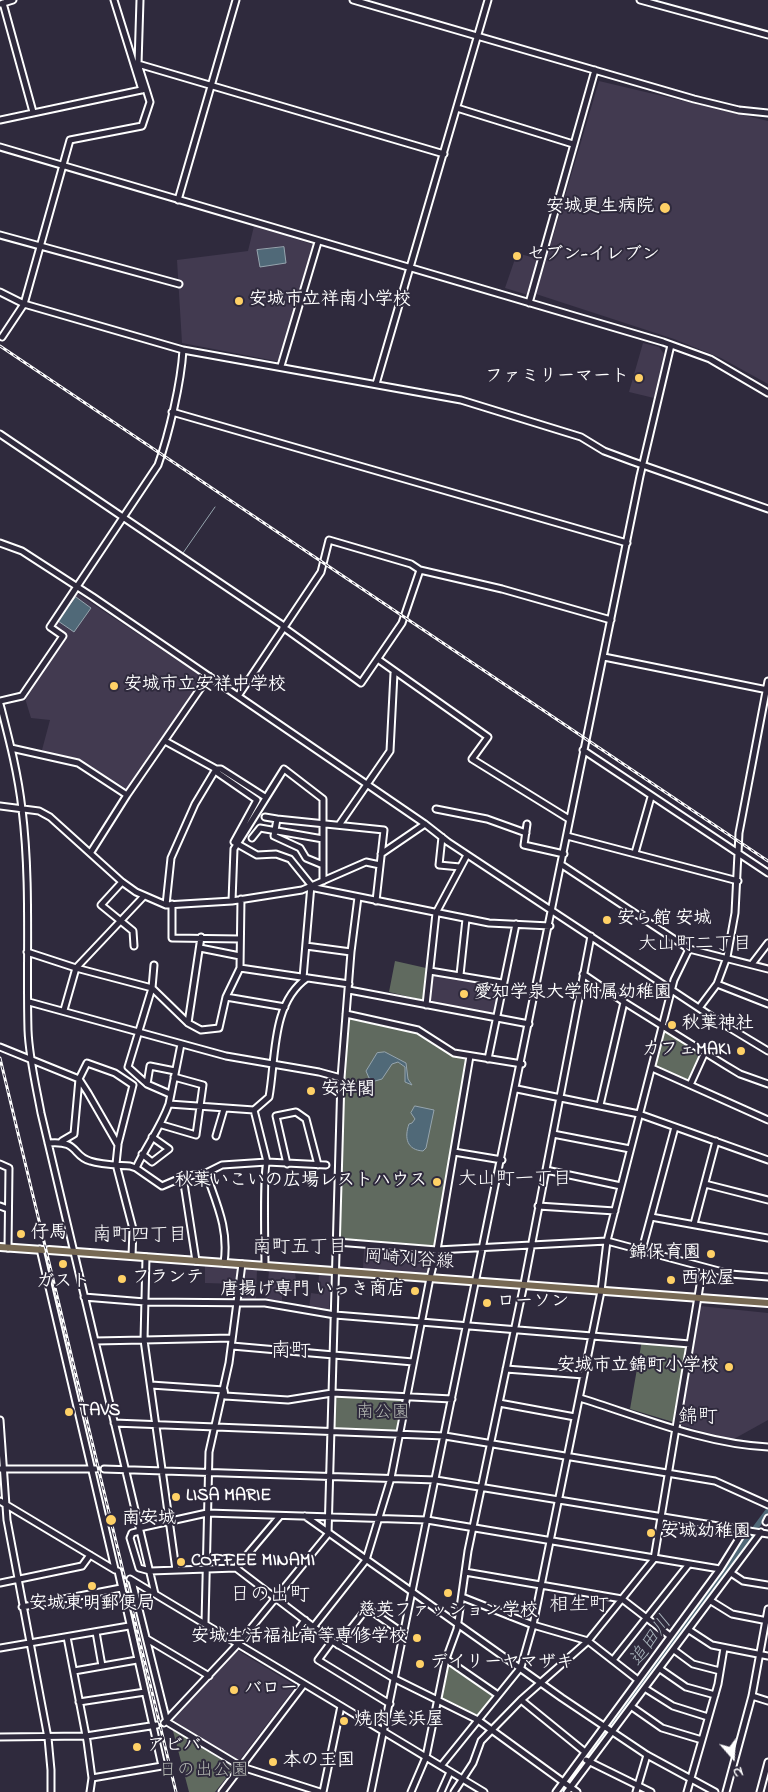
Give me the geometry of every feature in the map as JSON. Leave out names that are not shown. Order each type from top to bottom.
[{"type":"main road","name":"岡崎刈谷線","points":[[0,1247],[768,1303]]},
{"type":"street","points":[[14,0],[1,3],[33,112]]},
{"type":"street","points":[[2,337],[24,304],[71,138],[142,126],[150,102],[144,90],[114,0]]},
{"type":"street","points":[[140,0],[138,64],[144,90]]},
{"type":"street","points":[[178,200],[236,0]]},
{"type":"street","points":[[353,0],[476,37],[730,108],[768,113]]},
{"type":"street","points":[[376,384],[488,0]]},
{"type":"street","points":[[640,0],[768,35]]},
{"type":"street","points":[[138,64],[444,154]]},
{"type":"street","points":[[528,303],[595,70]]},
{"type":"street","points":[[0,120],[144,90]]},
{"type":"street","points":[[456,108],[573,144]]},
{"type":"street","points":[[0,147],[671,345],[710,359],[768,393]]},
{"type":"street","points":[[0,235],[40,248],[151,274],[179,284]]},
{"type":"street","points":[[281,366],[318,242]]},
{"type":"street","points":[[0,292],[24,304],[183,350],[281,366],[461,400],[570,433],[604,451],[643,466],[674,474],[768,509]]},
{"type":"street","points":[[371,1792],[522,1064],[583,750],[643,466],[671,345]]},
{"type":"street","points":[[155,1594],[40,1113],[28,1031],[26,857],[22,808],[11,748],[0,703],[22,696],[63,636],[50,627],[122,516],[158,465],[182,371],[183,350]]},
{"type":"street","points":[[172,412],[627,543]]},
{"type":"street","points":[[0,434],[284,626],[362,683],[379,660],[407,613],[411,593],[420,570]]},
{"type":"street","points":[[238,696],[321,572],[329,540],[411,564],[420,570],[502,589],[611,620]]},
{"type":"street","points":[[0,543],[22,551],[209,676],[425,824],[467,855],[699,1008],[768,1051]]},
{"type":"street","points":[[604,657],[767,690]]},
{"type":"street","points":[[379,660],[394,673],[488,737],[472,759],[569,818]]},
{"type":"street","points":[[338,825],[368,785],[390,751],[394,673]]},
{"type":"street","points":[[91,852],[126,796],[209,676]]},
{"type":"street","points":[[699,1008],[717,984],[727,957],[735,914],[742,816],[768,681]]},
{"type":"street","points":[[165,741],[215,770],[256,799],[252,814]]},
{"type":"street","points":[[11,748],[78,763],[126,796]]},
{"type":"street","points":[[583,750],[768,873]]},
{"type":"street","points":[[215,770],[221,769],[265,797]]},
{"type":"street","points":[[232,901],[232,868],[236,844],[252,814],[284,769],[323,799],[323,881]]},
{"type":"street","points":[[215,770],[195,804],[171,858],[169,904],[172,938],[240,939]]},
{"type":"street","points":[[635,853],[651,797]]},
{"type":"street","points":[[0,806],[39,811],[50,817],[122,882],[144,896],[169,904],[232,901],[302,890],[366,862],[380,865]]},
{"type":"street","points":[[436,809],[487,819],[526,833]]},
{"type":"street","points":[[265,816],[276,819],[384,830],[376,901]]},
{"type":"street","points":[[276,819],[274,836],[300,848],[306,858],[323,865]]},
{"type":"street","points":[[381,854],[425,824]]},
{"type":"street","points":[[527,824],[524,845],[564,854]]},
{"type":"street","points":[[252,838],[260,828],[323,839]]},
{"type":"street","points":[[567,836],[738,881]]},
{"type":"street","points":[[442,837],[439,865],[460,867]]},
{"type":"street","points":[[169,1104],[199,1108],[254,1110],[269,1097],[278,1031],[285,1007],[290,996],[305,978],[310,886],[290,859],[276,854],[257,855],[236,844]]},
{"type":"street","points":[[426,1005],[436,913],[467,855]]},
{"type":"street","points":[[562,865],[689,949],[727,957],[768,969]]},
{"type":"street","points":[[122,882],[101,904],[133,931],[134,946]]},
{"type":"street","points":[[310,886],[490,924],[550,926]]},
{"type":"street","points":[[64,1010],[76,968],[144,896]]},
{"type":"street","points":[[166,1723],[238,1644],[328,1534],[341,1078],[351,952],[358,897]]},
{"type":"street","points":[[27,952],[76,968],[152,988],[188,1023],[201,1030],[219,1028],[226,998],[240,968],[241,899]]},
{"type":"street","points":[[460,976],[466,919]]},
{"type":"street","points":[[488,1059],[502,983],[516,924]]},
{"type":"street","points":[[411,1792],[426,1757],[446,1659],[458,1623],[464,1572],[524,1284],[591,936]]},
{"type":"street","points":[[188,1023],[201,937]]},
{"type":"street","points":[[752,964],[768,943]]},
{"type":"street","points":[[306,946],[351,952]]},
{"type":"street","points":[[200,948],[240,956]]},
{"type":"street","points":[[441,1766],[521,1668],[533,1625],[580,1398],[601,1291],[607,1241],[677,972],[689,949]]},
{"type":"street","points":[[154,965],[152,988],[128,1067],[147,1084],[170,1094]]},
{"type":"street","points":[[240,968],[305,978],[426,1005],[529,1024]]},
{"type":"street","points":[[430,971],[502,983]]},
{"type":"street","points":[[584,974],[624,1002],[740,1074],[768,1084]]},
{"type":"street","points":[[717,984],[768,1004]]},
{"type":"street","points":[[226,998],[285,1007]]},
{"type":"street","points":[[29,1002],[64,1010],[226,1056],[341,1078]]},
{"type":"street","points":[[600,1105],[624,1002]]},
{"type":"street","points":[[346,1014],[418,1030],[454,1053],[522,1064]]},
{"type":"street","points":[[136,1168],[152,1137],[162,1125],[169,1104],[181,1044]]},
{"type":"street","points":[[0,1047],[79,1079],[118,1145]]},
{"type":"street","points":[[690,1085],[705,1052]]},
{"type":"street","points":[[314,1626],[366,1560],[391,1478],[437,1250],[470,1056]]},
{"type":"street","points":[[48,1143],[62,1141],[74,1134],[79,1079],[87,1063],[115,1073],[133,1085],[118,1145],[116,1164],[134,1229],[132,1256]]},
{"type":"street","points":[[147,1084],[150,1066],[204,1085],[196,1134],[162,1125]]},
{"type":"street","points":[[652,1068],[768,1120]]},
{"type":"street","points":[[516,1089],[639,1114],[768,1159]]},
{"type":"street","points":[[216,1136],[224,1109]]},
{"type":"street","points":[[254,1110],[266,1162],[264,1166],[266,1190],[265,1266]]},
{"type":"street","points":[[287,1164],[276,1116],[296,1112],[306,1119],[318,1164]]},
{"type":"street","points":[[642,1250],[675,1127]]},
{"type":"street","points":[[553,1134],[630,1149]]},
{"type":"street","points":[[142,1154],[152,1162],[169,1149],[152,1137]]},
{"type":"street","points":[[62,1141],[75,1148],[88,1161],[136,1168],[162,1186],[183,1177],[206,1173],[222,1165],[266,1162],[326,1165]]},
{"type":"street","points":[[694,1224],[716,1141]]},
{"type":"street","points":[[454,1152],[502,1160]]},
{"type":"street","points":[[0,1164],[9,1168],[8,1248]]},
{"type":"street","points":[[546,1170],[621,1186]]},
{"type":"street","points":[[206,1173],[224,1226],[227,1244],[224,1263]]},
{"type":"street","points":[[183,1177],[196,1261]]},
{"type":"street","points":[[705,1184],[768,1200]]},
{"type":"street","points":[[0,1206],[8,1209]]},
{"type":"street","points":[[538,1206],[615,1211]]},
{"type":"street","points":[[651,1217],[768,1238]]},
{"type":"street","points":[[337,1242],[437,1250],[607,1241],[730,1274],[768,1277]]},
{"type":"street","points":[[44,1249],[129,1626],[155,1725],[162,1766],[92,1778]]},
{"type":"street","points":[[146,1257],[144,1340],[176,1570]]},
{"type":"street","points":[[204,1623],[208,1471],[214,1427],[224,1390],[232,1346],[242,1264]]},
{"type":"street","points":[[454,1792],[473,1763],[481,1741],[521,1700],[588,1641],[654,1559],[703,1266]]},
{"type":"street","points":[[84,1296],[145,1302],[265,1303],[335,1315],[690,1344]]},
{"type":"street","points":[[96,1341],[232,1338]]},
{"type":"street","points":[[232,1346],[332,1357],[413,1362]]},
{"type":"street","points":[[506,1369],[584,1375]]},
{"type":"street","points":[[151,1385],[224,1390]]},
{"type":"street","points":[[224,1390],[225,1396],[288,1400],[332,1393],[407,1395],[452,1399]]},
{"type":"street","points":[[580,1398],[708,1438],[748,1446],[768,1447]]},
{"type":"street","points":[[499,1403],[576,1417]]},
{"type":"street","points":[[0,1420],[7,1520],[48,1738],[51,1792]]},
{"type":"street","points":[[114,1423],[445,1436],[715,1481],[768,1505]]},
{"type":"street","points":[[2,1468],[94,1469]]},
{"type":"street","points":[[104,1469],[162,1469],[436,1480],[768,1534]]},
{"type":"street","points":[[0,1501],[118,1571]]},
{"type":"street","points":[[577,1792],[568,1790],[563,1783],[478,1720],[394,1679],[332,1641],[236,1568],[150,1571],[137,1567],[130,1538],[132,1533],[170,1521],[206,1513],[428,1520],[720,1569]]},
{"type":"street","points":[[236,1568],[280,1516]]},
{"type":"street","points":[[304,1516],[647,1755],[715,1792]]},
{"type":"street","points":[[556,1792],[720,1569],[746,1529]]},
{"type":"street","points":[[568,1790],[612,1730],[646,1689],[760,1532]]},
{"type":"street","points":[[0,1583],[82,1566],[90,1555]]},
{"type":"street","points":[[613,1660],[689,1564]]},
{"type":"street","points":[[464,1572],[622,1598],[670,1636]]},
{"type":"street","points":[[731,1572],[743,1581],[768,1585]]},
{"type":"street","points":[[340,1706],[321,1792],[242,1767],[166,1723],[147,1639],[131,1580],[484,1792]]},
{"type":"street","points":[[22,1607],[121,1588]]},
{"type":"street","points":[[462,1597],[533,1625],[588,1641],[638,1680]]},
{"type":"street","points":[[711,1601],[732,1614],[767,1620]]},
{"type":"street","points":[[338,1644],[367,1608],[403,1633]]},
{"type":"street","points":[[726,1792],[752,1696],[768,1609]]},
{"type":"street","points":[[294,1634],[305,1620]]},
{"type":"street","points":[[0,1648],[129,1626]]},
{"type":"street","points":[[689,1630],[706,1642],[724,1648],[768,1656]]},
{"type":"street","points":[[96,1632],[102,1666]]},
{"type":"street","points":[[67,1637],[86,1736],[92,1778],[90,1792]]},
{"type":"street","points":[[147,1639],[209,1676]]},
{"type":"street","points":[[332,1641],[318,1660],[390,1704]]},
{"type":"street","points":[[688,1792],[715,1695],[724,1648]]},
{"type":"street","points":[[674,1650],[693,1664],[720,1671]]},
{"type":"street","points":[[446,1659],[498,1695]]},
{"type":"street","points":[[74,1671],[137,1660]]},
{"type":"street","points":[[660,1669],[686,1687],[715,1695]]},
{"type":"street","points":[[222,1792],[304,1684]]},
{"type":"street","points":[[646,1689],[673,1706],[708,1717]]},
{"type":"street","points":[[79,1702],[145,1692]]},
{"type":"street","points":[[752,1696],[768,1701]]},
{"type":"street","points":[[521,1700],[583,1754],[588,1762],[651,1792]]},
{"type":"street","points":[[632,1707],[662,1728],[702,1740]]},
{"type":"street","points":[[0,1737],[48,1738],[86,1736],[155,1725]]},
{"type":"street","points":[[636,1792],[647,1755]]},
{"type":"street","points":[[760,1792],[767,1773],[768,1762]]},
{"type":"street","points":[[441,1792],[450,1772]]},
{"type":"shaded area","name":"安城更生病院","points":[[599,81],[768,121],[768,384],[721,358],[674,339],[536,294]]},
{"type":"shaded area","name":"安城市立祥南小学校","points":[[254,226],[315,245],[281,362],[182,343],[177,260],[248,251]]},
{"type":"shaded area","points":[[517,253],[538,259],[528,295],[505,288]]},
{"type":"shaded area","name":"ファミリーマート","points":[[643,343],[659,347],[664,354],[654,398],[629,392]]},
{"type":"shaded area","name":"安城市立安祥中学校","points":[[75,592],[204,678],[127,789],[81,761],[42,750],[50,720],[31,718],[24,695],[66,636],[53,627]]},
{"type":"shaded area","name":"愛知学泉大学附属幼稚園","points":[[431,974],[499,984],[495,1014],[429,1004]]},
{"type":"shaded area","points":[[364,1249],[432,1254],[430,1273],[363,1270]]},
{"type":"shaded area","points":[[205,1266],[238,1268],[237,1284],[205,1283]]},
{"type":"shaded area","points":[[243,1268],[257,1269],[256,1300],[239,1301]]},
{"type":"shaded area","points":[[269,1271],[295,1272],[297,1290],[282,1290],[282,1304],[266,1301]]},
{"type":"shaded area","points":[[319,1273],[331,1275],[329,1310],[309,1308],[311,1293],[318,1294]]},
{"type":"shaded area","name":"安城市立錦町小学校","points":[[700,1306],[768,1313],[768,1420],[732,1440],[678,1424]]},
{"type":"shaded area","points":[[237,1650],[296,1686],[238,1762],[173,1720]]},
{"type":"green space","points":[[395,961],[426,968],[423,1000],[389,992]]},
{"type":"green space","points":[[350,1017],[418,1032],[453,1055],[467,1060],[436,1246],[434,1247],[339,1238],[343,1077]]},
{"type":"green space","points":[[663,1031],[701,1052],[689,1080],[656,1066]]},
{"type":"green space","points":[[642,1340],[688,1346],[673,1422],[630,1409]]},
{"type":"green space","name":"南公園","points":[[407,1395],[399,1434],[334,1428],[335,1396]]},
{"type":"green space","points":[[451,1665],[493,1695],[479,1715],[476,1716],[443,1700],[441,1697],[448,1666]]},
{"type":"green space","name":"日の出公園","points":[[175,1730],[234,1768],[215,1792],[189,1792],[173,1731]]},
{"type":"water","points":[[284,247],[286,263],[260,267],[257,250]]},
{"type":"water","points":[[76,597],[91,608],[74,632],[58,621]]},
{"type":"water","points":[[385,1052],[406,1063],[408,1079],[412,1085],[405,1082],[405,1067],[398,1062],[392,1064],[382,1079],[375,1081],[369,1078],[366,1071],[377,1053]]},
{"type":"water","points":[[415,1106],[434,1110],[426,1148],[423,1151],[410,1146],[407,1138],[409,1124],[415,1119],[411,1113]]},
{"type":"waterway","points":[[183,553],[215,507]]},
{"type":"waterway","name":"追田川","points":[[560,1792],[768,1511]]},
{"type":"tunnel","points":[[121,1573],[130,1579]]},
{"type":"railway","points":[[0,346],[768,861]]},
{"type":"railway","points":[[0,1058],[176,1792]]},
{"type":"place","name":"安城更生病院","points":[[665,208]]},
{"type":"place","name":"セブン-イレブン","points":[[517,256]]},
{"type":"place","name":"安城市立祥南小学校","points":[[239,301]]},
{"type":"place","name":"ファミリーマート","points":[[639,378]]},
{"type":"place","name":"安城市立安祥中学校","points":[[114,686]]},
{"type":"place","name":"安ら館 安城","points":[[607,920]]},
{"type":"place","name":"愛知学泉大学附属幼稚園","points":[[464,994]]},
{"type":"place","name":"秋葉神社","points":[[672,1025]]},
{"type":"place","name":"カフェMAKI","points":[[741,1051]]},
{"type":"place","name":"安祥閣","points":[[311,1091]]},
{"type":"place","name":"秋葉いこいの広場レストハウス","points":[[437,1182]]},
{"type":"place","name":"仔馬","points":[[21,1234]]},
{"type":"place","name":"錦保育園","points":[[711,1254]]},
{"type":"place","name":"ガスト","points":[[63,1264]]},
{"type":"place","name":"フランテ","points":[[122,1279]]},
{"type":"place","name":"西松屋","points":[[671,1280]]},
{"type":"place","name":"唐揚げ専門 いっき商店","points":[[415,1291]]},
{"type":"place","name":"ローソン","points":[[487,1303]]},
{"type":"place","name":"安城市立錦町小学校","points":[[729,1367]]},
{"type":"place","name":"TAVS","points":[[69,1412]]},
{"type":"place","name":"LISA MARIE","points":[[176,1497]]},
{"type":"place","name":"南安城","points":[[111,1520]]},
{"type":"place","name":"安城幼稚園","points":[[651,1533]]},
{"type":"place","name":"COFFEE MINAMI","points":[[181,1562]]},
{"type":"place","name":"安城東明郵便局","points":[[92,1586]]},
{"type":"place","name":"慈英ファッション学校","points":[[448,1593]]},
{"type":"place","name":"安城生活福祉高等専修学校","points":[[417,1638]]},
{"type":"place","name":"デイリーヤマザキ","points":[[420,1664]]},
{"type":"place","name":"バロー","points":[[234,1690]]},
{"type":"place","name":"焼肉美浜屋","points":[[344,1721]]},
{"type":"place","name":"アビバ","points":[[137,1747]]},
{"type":"place","name":"本の王国","points":[[273,1762]]},
{"type":"district","name":"大山町二丁目","points":[[695,946]]},
{"type":"district","name":"大山町一丁目","points":[[515,1181]]},
{"type":"district","name":"南町四丁目","points":[[140,1237]]},
{"type":"district","name":"南町五丁目","points":[[300,1249]]},
{"type":"district","name":"南町","points":[[291,1353]]},
{"type":"district","name":"錦町","points":[[698,1419]]},
{"type":"district","name":"日の出町","points":[[270,1597]]},
{"type":"district","name":"相生町","points":[[579,1607]]}]
